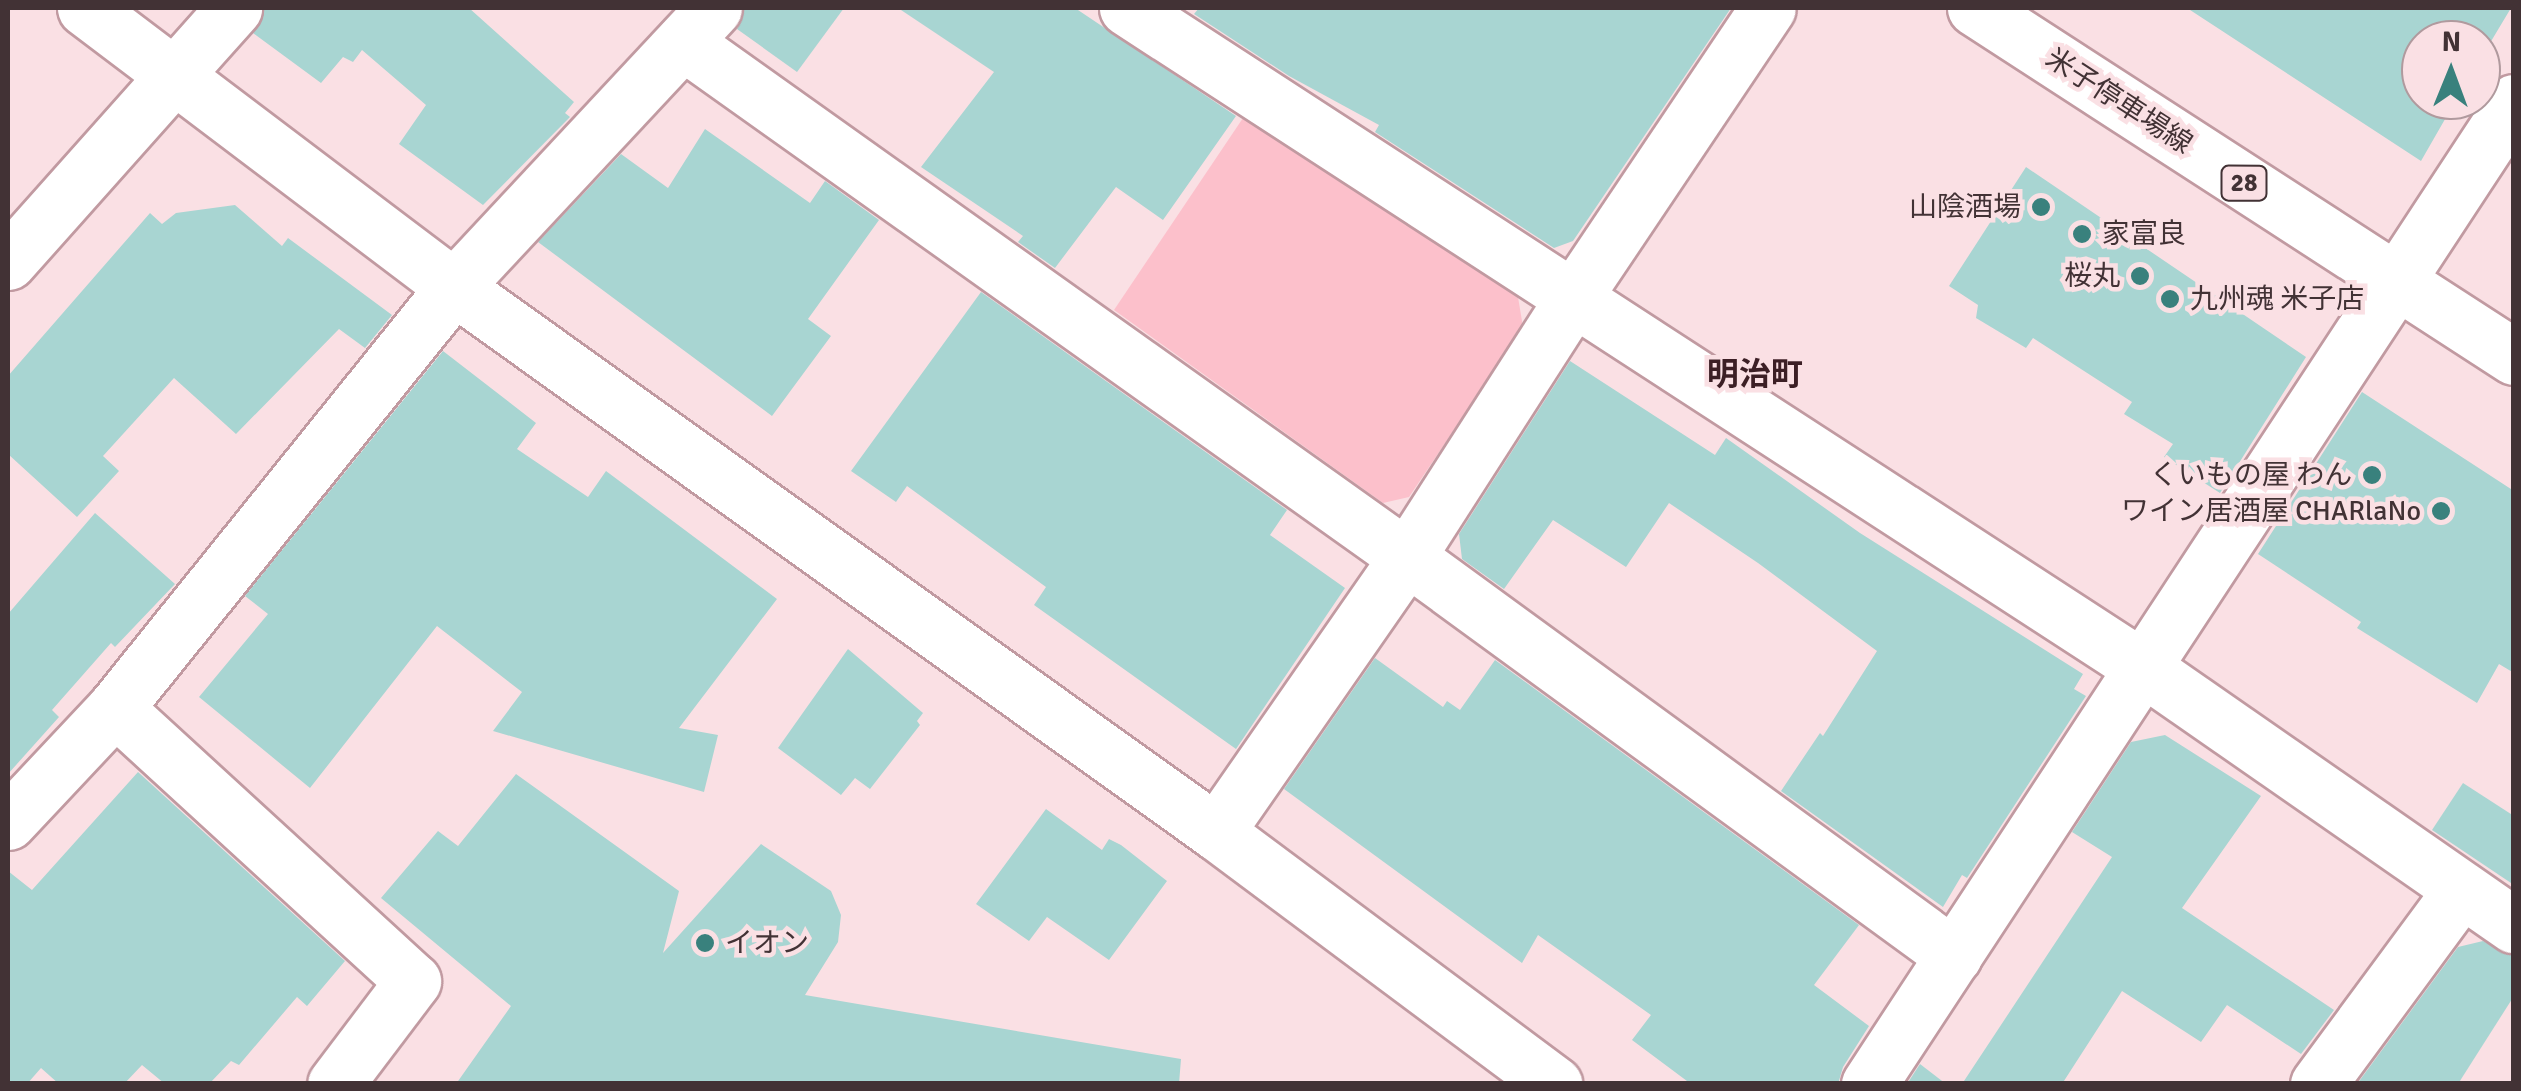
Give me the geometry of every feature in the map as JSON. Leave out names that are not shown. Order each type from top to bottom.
[{"type":"street","points":[[86,8],[454,287],[1216,832],[1554,1084]]},
{"type":"street","points":[[8,262],[234,8]]},
{"type":"street","points":[[1127,8],[2145,669],[2514,925]]},
{"type":"street","points":[[1216,832],[1407,556],[1573,298],[1768,8]]},
{"type":"street","name":"米子停車場線","points":[[1976,8],[2514,358]]},
{"type":"street","points":[[8,822],[115,708],[454,287],[698,25],[1407,556],[1954,956]]},
{"type":"street","points":[[1869,1084],[2514,102]]},
{"type":"street","points":[[115,708],[413,981],[335,1084]]},
{"type":"street","points":[[2318,1084],[2461,890]]},
{"type":"shaded area","points":[[1245,115],[1518,297],[1523,327],[1409,497],[1383,503],[1114,310]]},
{"type":"building","points":[[264,8],[469,8],[574,102],[565,113],[570,117],[483,205],[399,144],[426,105],[362,50],[353,62],[343,57],[321,83],[253,33]]},
{"type":"building","points":[[744,8],[844,8],[797,72],[737,29]]},
{"type":"building","points":[[898,8],[1075,8],[1236,116],[1163,220],[1116,187],[1055,268],[1018,242],[1023,236],[921,167],[994,72]]},
{"type":"building","points":[[1199,8],[1731,8],[1573,241],[1554,248],[1375,132],[1379,125],[1289,76],[1194,14]]},
{"type":"building","points":[[2187,8],[2511,8],[2501,25],[2501,20],[2401,20],[2401,120],[2445,120],[2421,161]]},
{"type":"building","points":[[705,129],[810,203],[825,181],[879,220],[808,319],[831,336],[772,416],[538,242],[621,154],[668,188]]},
{"type":"building","points":[[2026,167],[2306,357],[2220,493],[2164,457],[2173,444],[2124,414],[2132,402],[2033,338],[2026,348],[1976,318],[1978,305],[1949,286]]},
{"type":"building","points":[[235,205],[282,246],[288,238],[392,315],[365,348],[339,329],[236,434],[174,378],[103,456],[119,471],[77,517],[8,454],[8,376],[150,213],[162,224],[176,213]]},
{"type":"building","points":[[981,292],[1287,510],[1270,535],[1345,588],[1236,749],[1034,605],[1046,587],[907,486],[896,502],[851,471]]},
{"type":"building","points":[[443,351],[536,423],[517,449],[588,497],[606,471],[777,599],[679,728],[718,735],[704,792],[493,731],[522,692],[437,626],[310,788],[199,697],[268,614],[245,596]]},
{"type":"building","points":[[1570,361],[1715,455],[1726,438],[1860,533],[2083,674],[2074,689],[2086,696],[1967,878],[1962,875],[1943,907],[1781,791],[1820,733],[1823,736],[1877,651],[1758,563],[1669,503],[1626,567],[1553,520],[1504,589],[1462,559],[1459,534]]},
{"type":"building","points":[[2362,392],[2514,491],[2514,673],[2499,664],[2477,703],[2357,628],[2361,622],[2258,554]]},
{"type":"building","points":[[95,513],[175,584],[115,647],[111,643],[52,710],[59,717],[8,774],[8,614]]},
{"type":"building","points":[[848,649],[923,713],[917,721],[920,725],[870,789],[855,778],[841,795],[778,748]]},
{"type":"building","points":[[1375,658],[1443,707],[1447,701],[1460,710],[1495,660],[1859,925],[1814,985],[1869,1026],[1843,1067],[1838,1084],[1691,1084],[1632,1040],[1651,1015],[1538,935],[1522,963],[1284,789]]},
{"type":"building","points":[[2165,735],[2261,796],[2182,908],[2334,1010],[2301,1054],[2227,1005],[2201,1042],[2122,991],[2062,1084],[1962,1084],[2112,857],[2072,832],[2131,742]]},
{"type":"building","points":[[138,772],[345,961],[307,1006],[297,997],[239,1065],[231,1061],[209,1084],[165,1084],[142,1065],[124,1084],[59,1084],[41,1068],[27,1084],[8,1084],[8,871],[32,890]]},
{"type":"building","points":[[516,774],[679,891],[663,953],[761,844],[831,891],[841,915],[838,942],[805,995],[1181,1059],[1179,1084],[456,1084],[511,1006],[381,898],[438,831],[458,846]]},
{"type":"building","points":[[2463,783],[2514,816],[2514,885],[2432,830]]},
{"type":"building","points":[[1046,809],[1102,850],[1109,839],[1121,845],[1167,881],[1109,960],[1047,917],[1029,941],[976,904]]},
{"type":"building","points":[[2483,941],[2514,956],[2514,996],[2458,1084],[2357,1084],[2458,947]]},
{"type":"building","points":[[1920,1064],[1946,1084],[1907,1084]]},
{"type":"place","name":"山陰酒場","points":[[2041,207]]},
{"type":"place","name":"家富良","points":[[2082,234]]},
{"type":"place","name":"桜丸","points":[[2140,276]]},
{"type":"place","name":"九州魂 米子店","points":[[2170,299]]},
{"type":"place","name":"くいもの屋 わん","points":[[2372,475]]},
{"type":"place","name":"ワイン居酒屋 CHARlaNo","points":[[2441,511]]},
{"type":"place","name":"イオン","points":[[705,943]]},
{"type":"district","name":"明治町","points":[[1755,375]]}]
